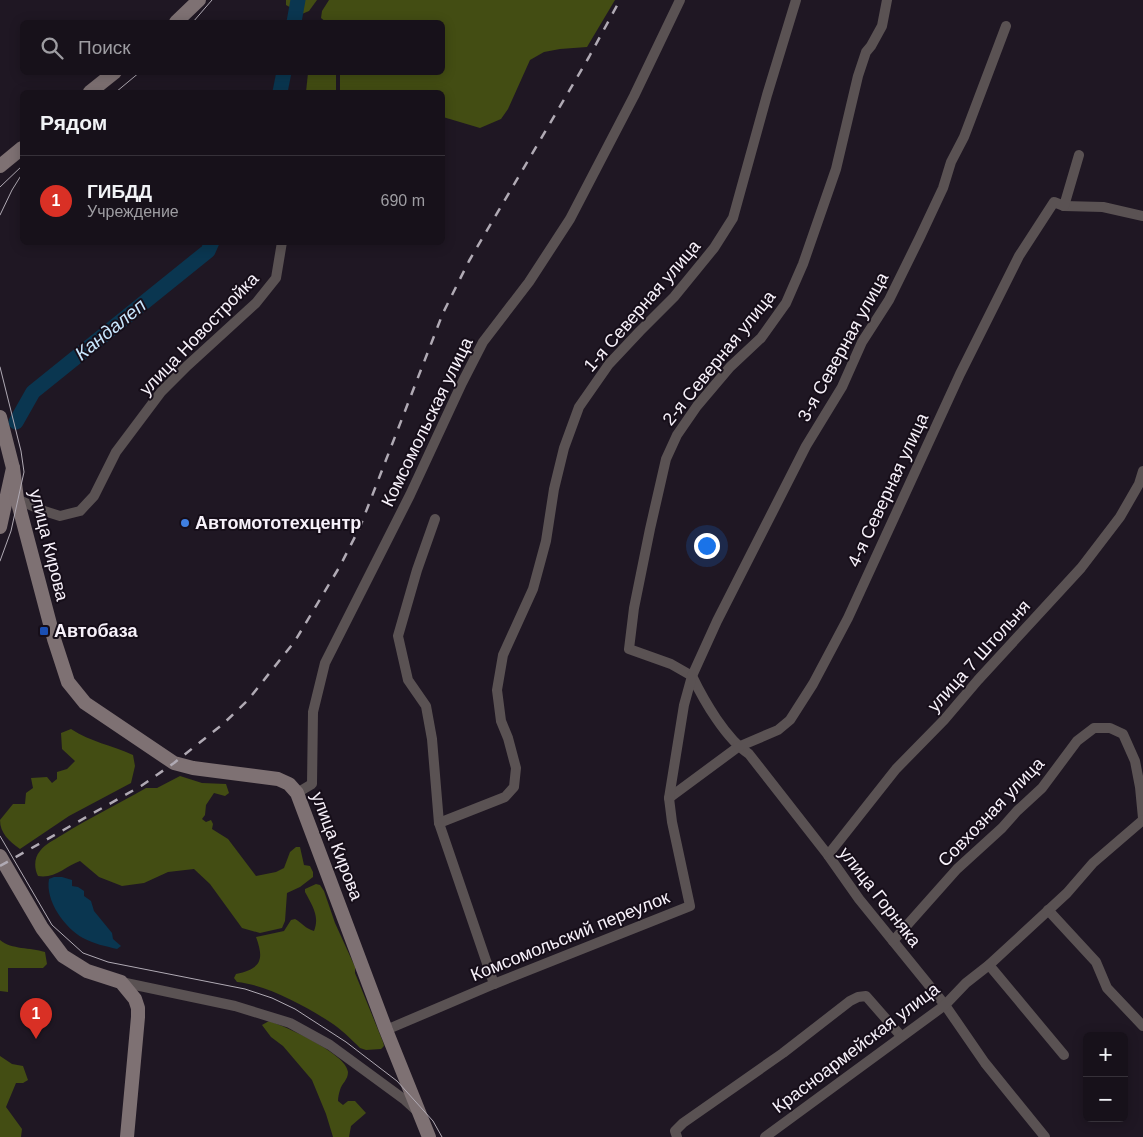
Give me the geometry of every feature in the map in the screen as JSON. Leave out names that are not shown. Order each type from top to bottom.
[{"type":"street","points":[[178,20],[199,0]]},
{"type":"street","name":"Комсомольская улица","points":[[297,793],[312,784],[313,712],[325,662],[410,495],[462,382],[483,342],[529,282],[570,219],[634,96],[680,0]]},
{"type":"street","name":"1-я Северная улица","points":[[439,823],[505,797],[514,787],[516,768],[501,720],[496,690],[503,655],[533,589],[546,541],[554,489],[564,448],[579,407],[610,364],[674,297],[714,248],[733,218],[796,0]]},
{"type":"street","name":"2-я Северная улица","points":[[692,676],[671,664],[629,648],[648,538],[666,459],[677,435],[697,406],[730,367],[761,338],[786,303],[803,264],[836,170],[858,76],[866,52],[872,46],[882,26],[887,0]]},
{"type":"street","name":"3-я Северная улица","points":[[692,676],[717,621],[806,446],[842,387],[862,342],[889,300],[920,237],[943,188],[951,162],[964,137],[1006,26]]},
{"type":"street","points":[[92,90],[111,75]]},
{"type":"street","points":[[0,166],[20,150]]},
{"type":"street","points":[[1079,155],[1064,206],[1103,207],[1143,216]]},
{"type":"street","name":"4-я Северная улица","points":[[669,798],[738,747],[778,730],[790,720],[813,684],[848,618],[960,374],[1018,256],[1054,202],[1064,206]]},
{"type":"street","name":"улица Новостройка","points":[[17,499],[60,516],[80,511],[94,496],[116,452],[161,392],[256,303],[276,278],[282,245]]},
{"type":"street","name":"улица Кирова","points":[[0,416],[13,468],[17,499],[54,639],[68,682],[85,703],[174,763],[193,768],[278,780],[289,784],[297,793],[386,1030],[429,1137]]},
{"type":"street","name":"улица Кирова","points":[[0,527],[13,468]]},
{"type":"street","name":"улица 7 Штольня","points":[[828,855],[896,769],[944,720],[978,680],[1081,568],[1120,517],[1139,484],[1143,471]]},
{"type":"street","points":[[434,519],[398,636],[408,680],[426,706],[432,739],[439,823],[494,984]]},
{"type":"street","name":"улица Горняка","points":[[692,676],[703,698],[738,747],[750,754],[828,855],[859,899],[944,1005],[985,1062],[1045,1137]]},
{"type":"street","name":"Комсомольский переулок","points":[[386,1030],[494,984],[690,906],[672,822],[669,798],[684,705],[692,676]]},
{"type":"street","name":"Совхозная улица","points":[[893,941],[957,869],[1042,788],[1077,740],[1094,728],[1110,728],[1123,734],[1135,761],[1143,819]]},
{"type":"street","name":"Красноармейская улица","points":[[765,1137],[944,1005],[966,983],[989,966],[1067,893],[1093,863],[1143,819]]},
{"type":"street","name":"улица Кирова","points":[[0,856],[42,928],[63,956],[87,971],[120,982],[235,1006],[290,1023],[330,1045],[405,1100],[419,1113]]},
{"type":"street","points":[[1048,910],[1096,962],[1107,988],[1143,1026]]},
{"type":"street","points":[[989,966],[1064,1055]]},
{"type":"street","points":[[120,982],[135,999],[138,1008]]},
{"type":"street","points":[[127,1137],[138,1008],[143,996],[153,989]]},
{"type":"street","points":[[678,1137],[675,1131],[683,1123],[783,1053],[850,1001],[858,997],[866,996],[901,1036]]},
{"type":"green space","points":[[286,0],[317,0],[309,11],[302,14],[286,5]]},
{"type":"green space","points":[[329,0],[615,0],[587,47],[544,52],[530,60],[508,109],[501,119],[480,128],[445,118],[445,90],[340,90],[340,75],[445,75],[445,20],[324,20],[321,18],[322,11]]},
{"type":"green space","points":[[308,75],[336,75],[336,90],[306,90]]},
{"type":"green space","points":[[71,729],[86,737],[133,755],[135,766],[131,783],[69,816],[20,849],[6,836],[0,825],[0,820],[13,804],[25,804],[26,793],[33,788],[31,778],[47,777],[52,783],[57,779],[57,772],[67,769],[75,761],[62,749],[61,733]]},
{"type":"green space","points":[[180,776],[202,783],[226,784],[229,793],[225,796],[214,793],[206,805],[205,815],[202,819],[206,822],[211,820],[213,824],[212,829],[228,839],[256,876],[276,872],[284,868],[290,852],[296,847],[300,847],[304,865],[310,866],[313,877],[300,887],[287,893],[285,921],[282,928],[260,933],[242,928],[210,884],[194,869],[168,872],[144,883],[122,886],[99,877],[80,861],[50,876],[38,876],[35,866],[36,860],[40,851],[47,844],[146,788],[157,788]]},
{"type":"green space","points":[[316,884],[320,885],[324,891],[335,923],[355,967],[355,973],[383,1042],[384,1046],[381,1049],[366,1050],[360,1048],[338,1028],[309,1009],[261,987],[237,982],[234,978],[236,974],[251,969],[258,963],[260,952],[256,937],[284,931],[291,920],[295,919],[314,931],[316,915],[305,889]]},
{"type":"green space","points":[[0,940],[16,947],[45,952],[47,964],[43,968],[8,968],[8,992],[0,991]]},
{"type":"green space","points":[[269,1021],[327,1049],[345,1065],[348,1075],[340,1090],[338,1101],[343,1105],[348,1101],[355,1101],[366,1113],[351,1126],[349,1137],[333,1137],[312,1080],[262,1025]]},
{"type":"green space","points":[[0,1056],[12,1064],[23,1066],[28,1080],[23,1083],[16,1083],[6,1107],[22,1129],[21,1137],[0,1137]]},
{"type":"water","points":[[54,877],[72,880],[72,886],[84,891],[84,896],[91,901],[94,911],[112,933],[113,939],[121,946],[117,949],[83,938],[63,921],[50,896],[49,879]]},
{"type":"waterway","name":"Кандалеп","points":[[294,20],[298,0]]},
{"type":"waterway","name":"Кандалеп","points":[[280,90],[283,75]]},
{"type":"waterway","name":"Кандалеп","points":[[16,422],[33,392],[208,251],[211,245]]},
{"type":"tram line","points":[[195,20],[212,0]]},
{"type":"tram line","points":[[118,90],[136,75]]},
{"type":"tram line","points":[[0,187],[20,168]]},
{"type":"tram line","points":[[0,215],[20,177]]},
{"type":"tram line","points":[[0,367],[21,451],[24,472],[11,531],[0,561]]},
{"type":"tram line","points":[[0,836],[52,925],[83,953],[108,962],[245,989],[272,998],[295,1009],[346,1042],[397,1081],[433,1121],[442,1137]]},
{"type":"railway","points":[[0,866],[141,786],[174,763],[223,724],[248,700],[295,641],[340,566],[360,527],[443,313],[469,261],[589,57],[620,0]]},
{"type":"place","name":"Автомототехцентр","points":[[185,523]]},
{"type":"place","name":"Автобаза","points":[[44,631]]},
{"type":"place","name":"ГИБДД","points":[[36,1039]]}]
